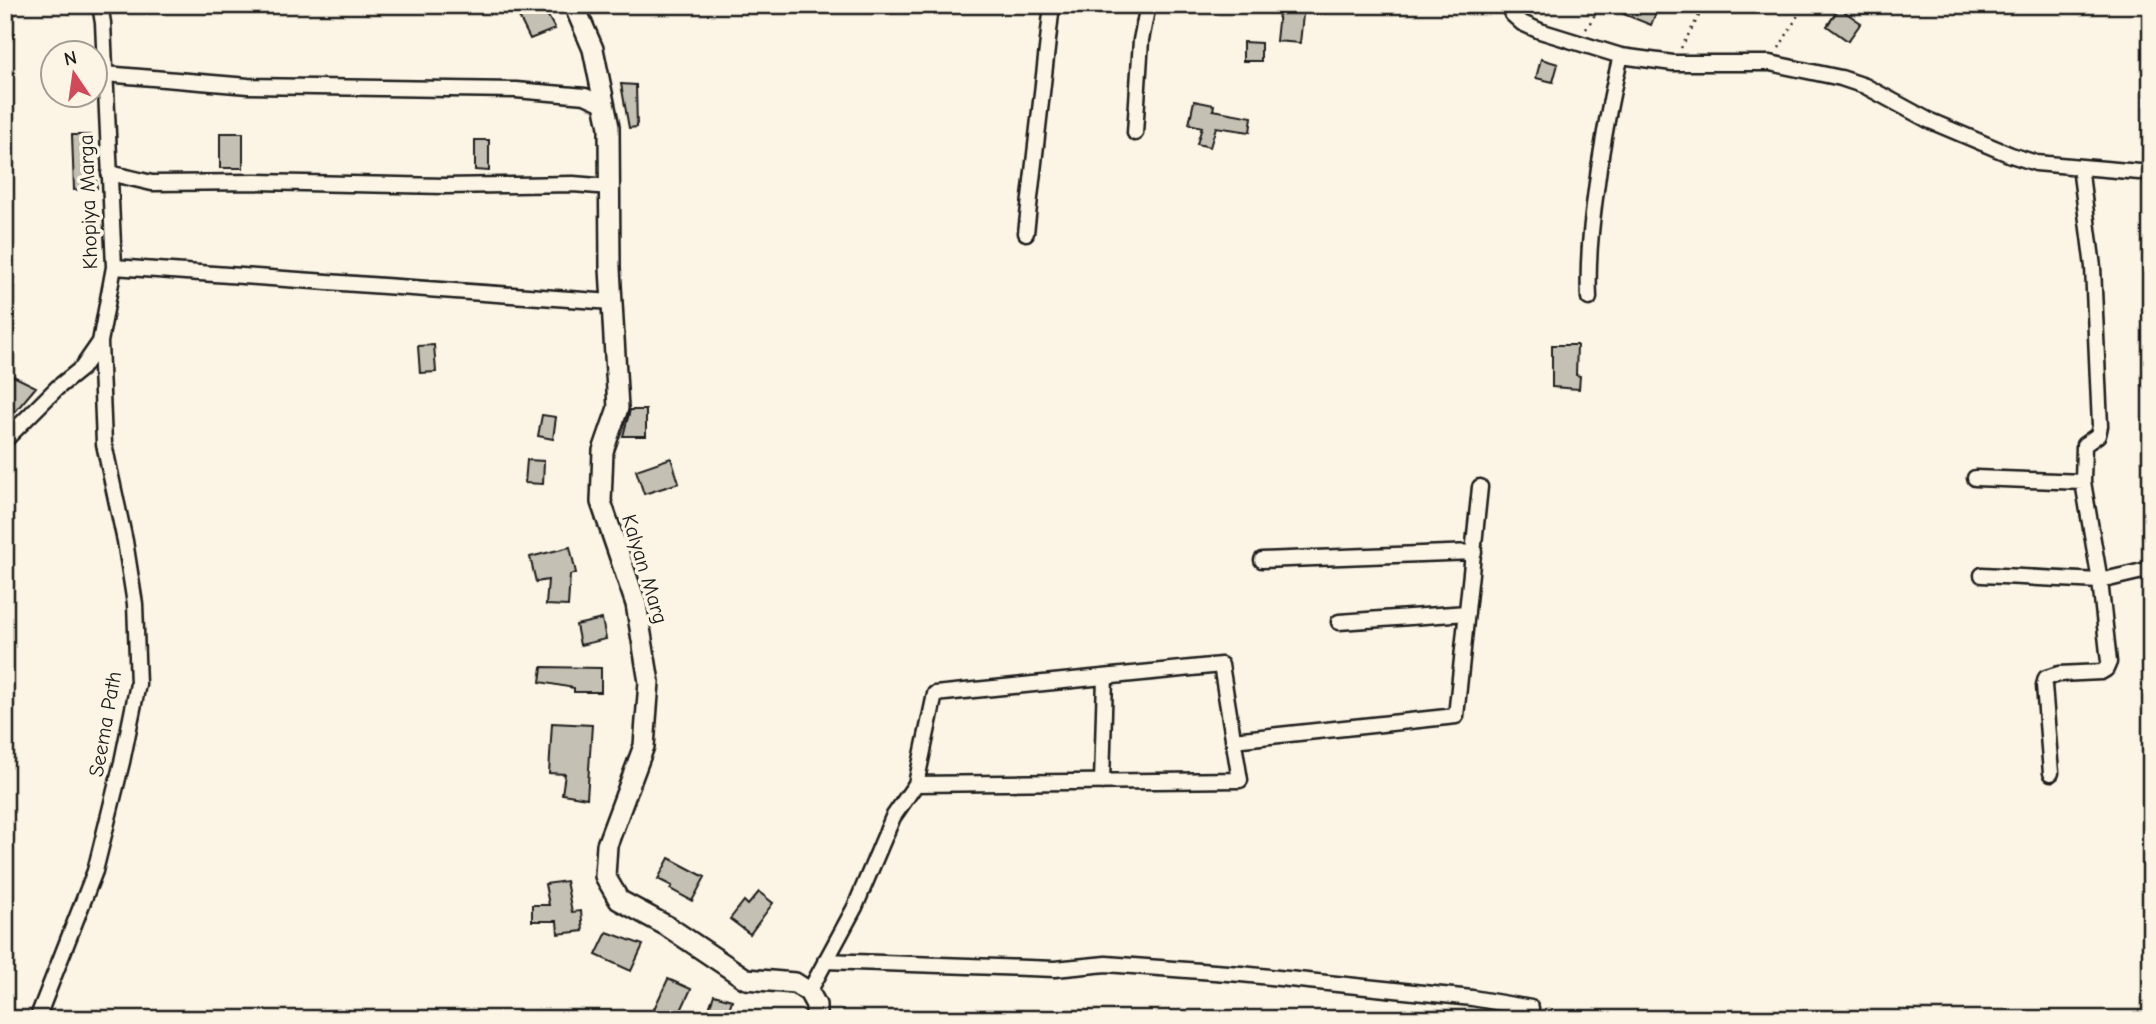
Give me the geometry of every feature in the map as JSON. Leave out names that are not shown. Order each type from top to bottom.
[{"type":"street","name":"Khopiya Marga","points":[[100,5],[102,38]]},
{"type":"street","name":"Kalyan Marg","points":[[574,5],[593,49],[609,127],[612,302],[618,408],[603,451],[601,502],[636,604],[649,682],[644,746],[607,845],[605,876],[619,900],[667,926],[746,979],[795,983],[809,992]]},
{"type":"street","points":[[1026,233],[1052,5]]},
{"type":"street","points":[[1135,133],[1142,40],[1148,5]]},
{"type":"street","points":[[1512,5],[1512,14],[1522,23],[1577,44],[1620,56],[1673,63],[1770,63],[1842,78],[1865,86],[1928,120],[2036,163],[2151,173]]},
{"type":"street","points":[[1589,298],[1588,269],[1593,211],[1610,95],[1620,56]]},
{"type":"street","points":[[108,74],[248,86],[516,90],[584,96],[605,105]]},
{"type":"street","name":"Khopiya Marga","points":[[5,440],[57,388],[82,368],[100,342],[114,267],[106,108]]},
{"type":"street","points":[[2051,773],[2044,685],[2046,678],[2052,675],[2101,672],[2109,662],[2100,581],[2083,482],[2084,445],[2098,435],[2100,425],[2093,267],[2080,167]]},
{"type":"street","points":[[109,173],[152,183],[445,186],[573,184],[610,187]]},
{"type":"street","points":[[114,267],[612,302]]},
{"type":"street","name":"Seema Path","points":[[37,1019],[95,872],[138,684],[135,604],[125,541],[104,444],[100,342]]},
{"type":"street","points":[[1975,478],[2083,482]]},
{"type":"street","points":[[1233,740],[1456,716],[1480,487]]},
{"type":"street","points":[[1262,560],[1474,552]]},
{"type":"street","points":[[1982,575],[2100,581],[2151,569]]},
{"type":"street","points":[[1339,622],[1467,613]]},
{"type":"street","points":[[816,1019],[816,1005],[809,992],[855,907],[893,817],[916,784],[936,694],[1221,665],[1240,780],[916,784]]},
{"type":"street","points":[[1102,782],[1105,677]]},
{"type":"street","points":[[825,961],[1055,969],[1106,964],[1269,976],[1472,998],[1531,1008]]},
{"type":"path","points":[[1577,44],[1601,5]]},
{"type":"path","points":[[1673,63],[1705,5]]},
{"type":"path","points":[[1770,63],[1804,5]]},
{"type":"building","points":[[542,5],[555,29],[530,39],[519,17]]},
{"type":"building","points":[[1283,5],[1304,5],[1300,43],[1276,41],[1279,12],[1282,13]]},
{"type":"building","points":[[1601,5],[1659,5],[1651,25]]},
{"type":"building","points":[[1839,8],[1861,23],[1848,41],[1827,26]]},
{"type":"building","points":[[1243,42],[1261,43],[1261,61],[1243,61]]},
{"type":"building","points":[[1541,59],[1558,64],[1553,82],[1536,78]]},
{"type":"building","points":[[621,84],[636,85],[637,127],[629,128]]},
{"type":"building","points":[[1194,101],[1214,105],[1213,110],[1252,117],[1250,132],[1216,127],[1210,147],[1197,144],[1202,127],[1189,124]]},
{"type":"building","points":[[220,133],[243,133],[243,168],[220,168]]},
{"type":"building","points":[[72,135],[90,135],[90,163],[94,163],[97,188],[74,190]]},
{"type":"building","points":[[475,140],[489,140],[489,171],[475,170]]},
{"type":"building","points":[[434,345],[436,372],[420,373],[418,346]]},
{"type":"building","points":[[1552,345],[1577,345],[1576,375],[1580,376],[1579,389],[1552,387]]},
{"type":"building","points":[[5,372],[36,387],[14,413],[5,408]]},
{"type":"building","points":[[630,410],[646,410],[646,436],[623,436]]},
{"type":"building","points":[[542,415],[556,417],[553,439],[538,436]]},
{"type":"building","points":[[671,458],[679,483],[644,494],[636,470]]},
{"type":"building","points":[[527,460],[544,461],[543,484],[525,483]]},
{"type":"building","points":[[570,547],[576,573],[570,575],[568,606],[546,605],[548,580],[536,582],[530,557]]},
{"type":"building","points":[[602,619],[606,639],[580,645],[576,625]]},
{"type":"building","points":[[542,667],[601,668],[601,692],[574,692],[574,688],[540,682]]},
{"type":"building","points":[[552,723],[592,725],[587,798],[562,794],[565,774],[549,773]]},
{"type":"building","points":[[669,858],[705,877],[692,901],[658,879]]},
{"type":"building","points":[[566,881],[572,912],[581,911],[583,931],[558,934],[557,921],[532,921],[532,905],[549,905],[545,884]]},
{"type":"building","points":[[759,892],[773,903],[750,934],[730,919],[744,901],[748,905]]},
{"type":"building","points":[[607,932],[643,945],[631,971],[596,955]]},
{"type":"building","points":[[668,979],[691,989],[677,1019],[653,1011]]},
{"type":"building","points":[[714,995],[732,1000],[727,1017],[708,1011]]}]
